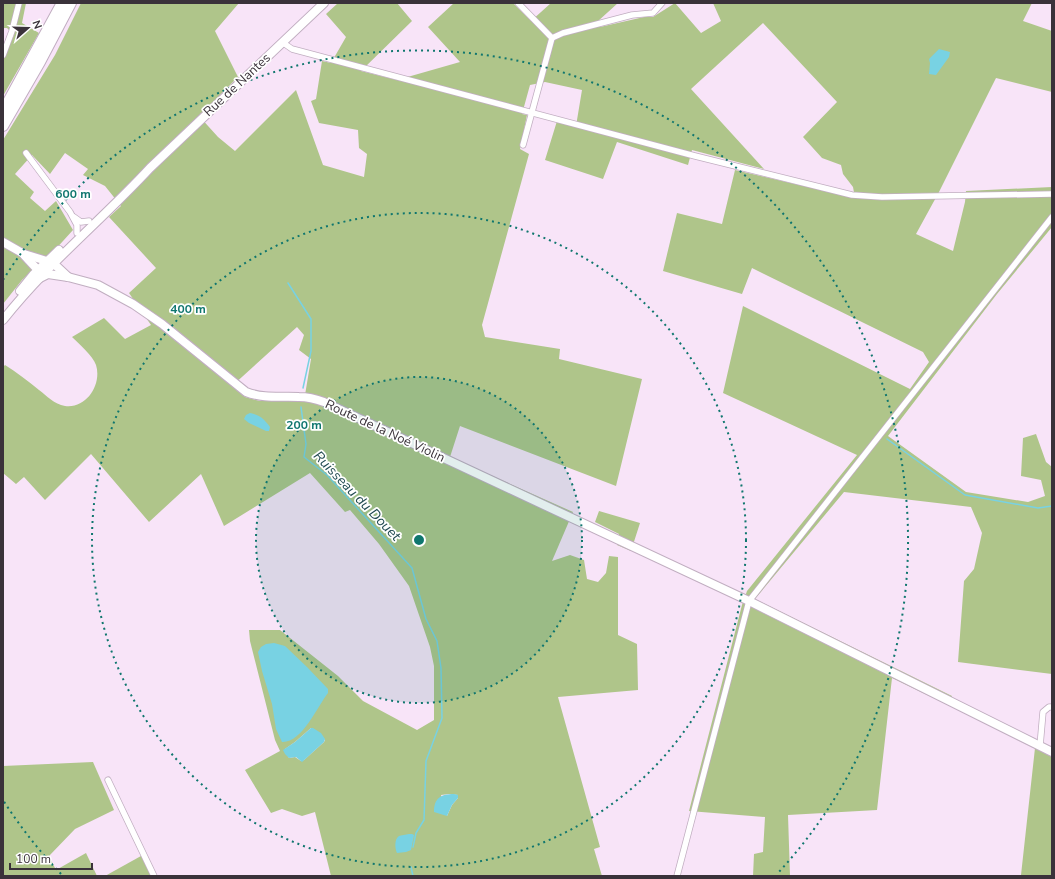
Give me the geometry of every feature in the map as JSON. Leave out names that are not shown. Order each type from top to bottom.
[{"type":"highway","points":[[3,111],[62,3]]},
{"type":"highway","points":[[3,126],[40,62],[71,3]]},
{"type":"street","points":[[3,55],[12,31],[19,3]]},
{"type":"street","name":"Rue de Nantes","points":[[60,253],[81,227],[150,168],[324,3]]},
{"type":"street","points":[[518,3],[552,38]]},
{"type":"street","points":[[552,38],[563,33],[632,15],[652,13],[662,3]]},
{"type":"street","points":[[523,145],[552,38]]},
{"type":"street","points":[[282,42],[292,49],[532,113],[864,197],[1052,194]]},
{"type":"street","points":[[3,320],[44,269],[81,227],[26,153]]},
{"type":"street","points":[[677,876],[750,601],[1052,217]]},
{"type":"street","name":"Rue de Nantes","points":[[60,253],[81,227]]},
{"type":"street","points":[[3,242],[32,259],[44,269]]},
{"type":"street","points":[[32,259],[60,253]]},
{"type":"street","points":[[3,312],[60,253]]},
{"type":"street","points":[[59,273],[60,253]]},
{"type":"street","points":[[32,259],[44,269]]},
{"type":"street","name":"Route de la Noé Violin","points":[[44,269],[59,273]]},
{"type":"street","name":"Route de la Noé Violin","points":[[44,269],[98,285],[133,304],[162,324],[246,392],[256,396],[306,398],[324,402],[750,601],[1052,752]]},
{"type":"street","points":[[1040,746],[1043,712],[1049,707],[1052,707]]},
{"type":"street","points":[[108,780],[154,876]]},
{"type":"green space","points":[[3,3],[26,3],[22,23],[39,33],[3,96],[3,60],[14,35],[7,28],[3,28]]},
{"type":"green space","points":[[81,3],[239,3],[215,31],[238,77],[199,116],[218,137],[235,151],[296,90],[323,165],[364,177],[367,154],[359,148],[358,130],[319,123],[311,101],[316,99],[322,61],[331,63],[346,37],[326,14],[338,3],[397,3],[412,21],[361,71],[397,80],[460,62],[428,27],[454,3],[513,3],[531,21],[551,3],[618,3],[597,22],[600,27],[644,17],[653,17],[675,3],[701,33],[721,21],[713,3],[1032,3],[1023,21],[1052,31],[1052,92],[996,78],[939,192],[916,234],[953,251],[965,202],[966,191],[1052,187],[1052,227],[997,294],[888,436],[966,492],[1028,502],[1045,496],[1041,480],[1021,476],[1023,438],[1036,434],[1046,462],[1052,467],[1052,674],[958,662],[964,581],[974,569],[982,533],[971,507],[844,492],[755,599],[952,696],[950,706],[892,678],[877,810],[788,815],[790,876],[753,876],[754,854],[763,852],[765,817],[689,811],[742,605],[747,591],[857,455],[723,393],[743,306],[910,389],[929,362],[923,352],[752,268],[742,294],[663,271],[677,213],[722,224],[735,170],[855,198],[853,187],[843,174],[841,165],[822,158],[803,137],[837,102],[763,23],[691,89],[764,169],[692,150],[688,165],[617,142],[603,179],[545,160],[557,121],[576,126],[582,90],[545,82],[530,85],[522,114],[527,115],[520,149],[529,154],[482,325],[485,337],[560,349],[559,359],[642,379],[616,486],[460,426],[450,457],[573,512],[552,561],[570,555],[584,560],[587,579],[598,582],[606,573],[609,556],[618,557],[618,635],[637,644],[638,690],[558,697],[600,847],[594,849],[602,876],[331,876],[315,812],[302,816],[282,809],[271,813],[245,770],[280,751],[275,740],[250,641],[249,630],[280,630],[338,676],[363,701],[417,730],[434,720],[434,666],[430,647],[409,586],[379,544],[350,510],[345,512],[310,473],[224,526],[201,474],[149,522],[91,454],[45,500],[24,477],[16,484],[3,473],[3,367],[5,365],[54,402],[65,406],[73,406],[80,404],[91,394],[97,380],[97,372],[96,365],[92,358],[72,337],[104,318],[125,339],[151,325],[129,293],[156,268],[109,217],[121,206],[105,186],[83,175],[88,169],[65,153],[50,174],[32,155],[15,174],[34,192],[30,198],[45,211],[56,201],[73,230],[53,252],[22,280],[3,304],[3,140],[55,55]],"holes":[[[297,327],[304,335],[299,350],[311,359],[304,401],[260,401],[245,397],[232,386]],[[311,728],[325,740],[304,760],[301,761],[295,757],[289,758],[285,749]],[[441,795],[458,795],[458,798],[452,805],[447,816]]]},
{"type":"green space","points":[[599,511],[640,523],[631,551],[617,545],[619,534],[595,522]]},
{"type":"green space","points":[[1035,748],[1052,757],[1052,876],[1018,876],[1021,875]]},
{"type":"green space","points":[[93,762],[114,810],[75,829],[49,856],[56,870],[86,853],[97,876],[3,876],[3,766]]},
{"type":"green space","points":[[141,856],[151,876],[105,876]]},
{"type":"water","points":[[939,49],[950,52],[949,57],[936,75],[929,74],[929,59]]},
{"type":"water","points":[[250,413],[259,416],[264,420],[270,427],[269,431],[249,423],[244,419],[246,415]]},
{"type":"water","points":[[274,643],[285,646],[328,689],[328,693],[302,731],[289,741],[282,742],[276,729],[272,704],[258,652],[261,647],[266,644]]},
{"type":"water","points":[[311,728],[321,733],[325,739],[324,742],[302,762],[296,757],[289,758],[283,750]]},
{"type":"water","points":[[445,795],[458,795],[458,798],[452,805],[447,816],[434,812],[435,803],[439,798]]},
{"type":"water","points":[[409,834],[414,835],[411,850],[397,853],[395,844],[397,837]]},
{"type":"waterway","name":"Ruisseau du Douet","points":[[288,283],[311,319],[311,351],[303,388]]},
{"type":"waterway","name":"Ruisseau du Douet","points":[[301,407],[306,444],[304,457],[327,475],[412,568],[426,619],[437,641],[441,668],[442,718],[426,761],[424,820],[416,833],[413,847]]},
{"type":"waterway","points":[[887,439],[965,495],[1038,508],[1052,506]]},
{"type":"waterway","name":"Ruisseau du Douet","points":[[411,867],[413,876]]}]
